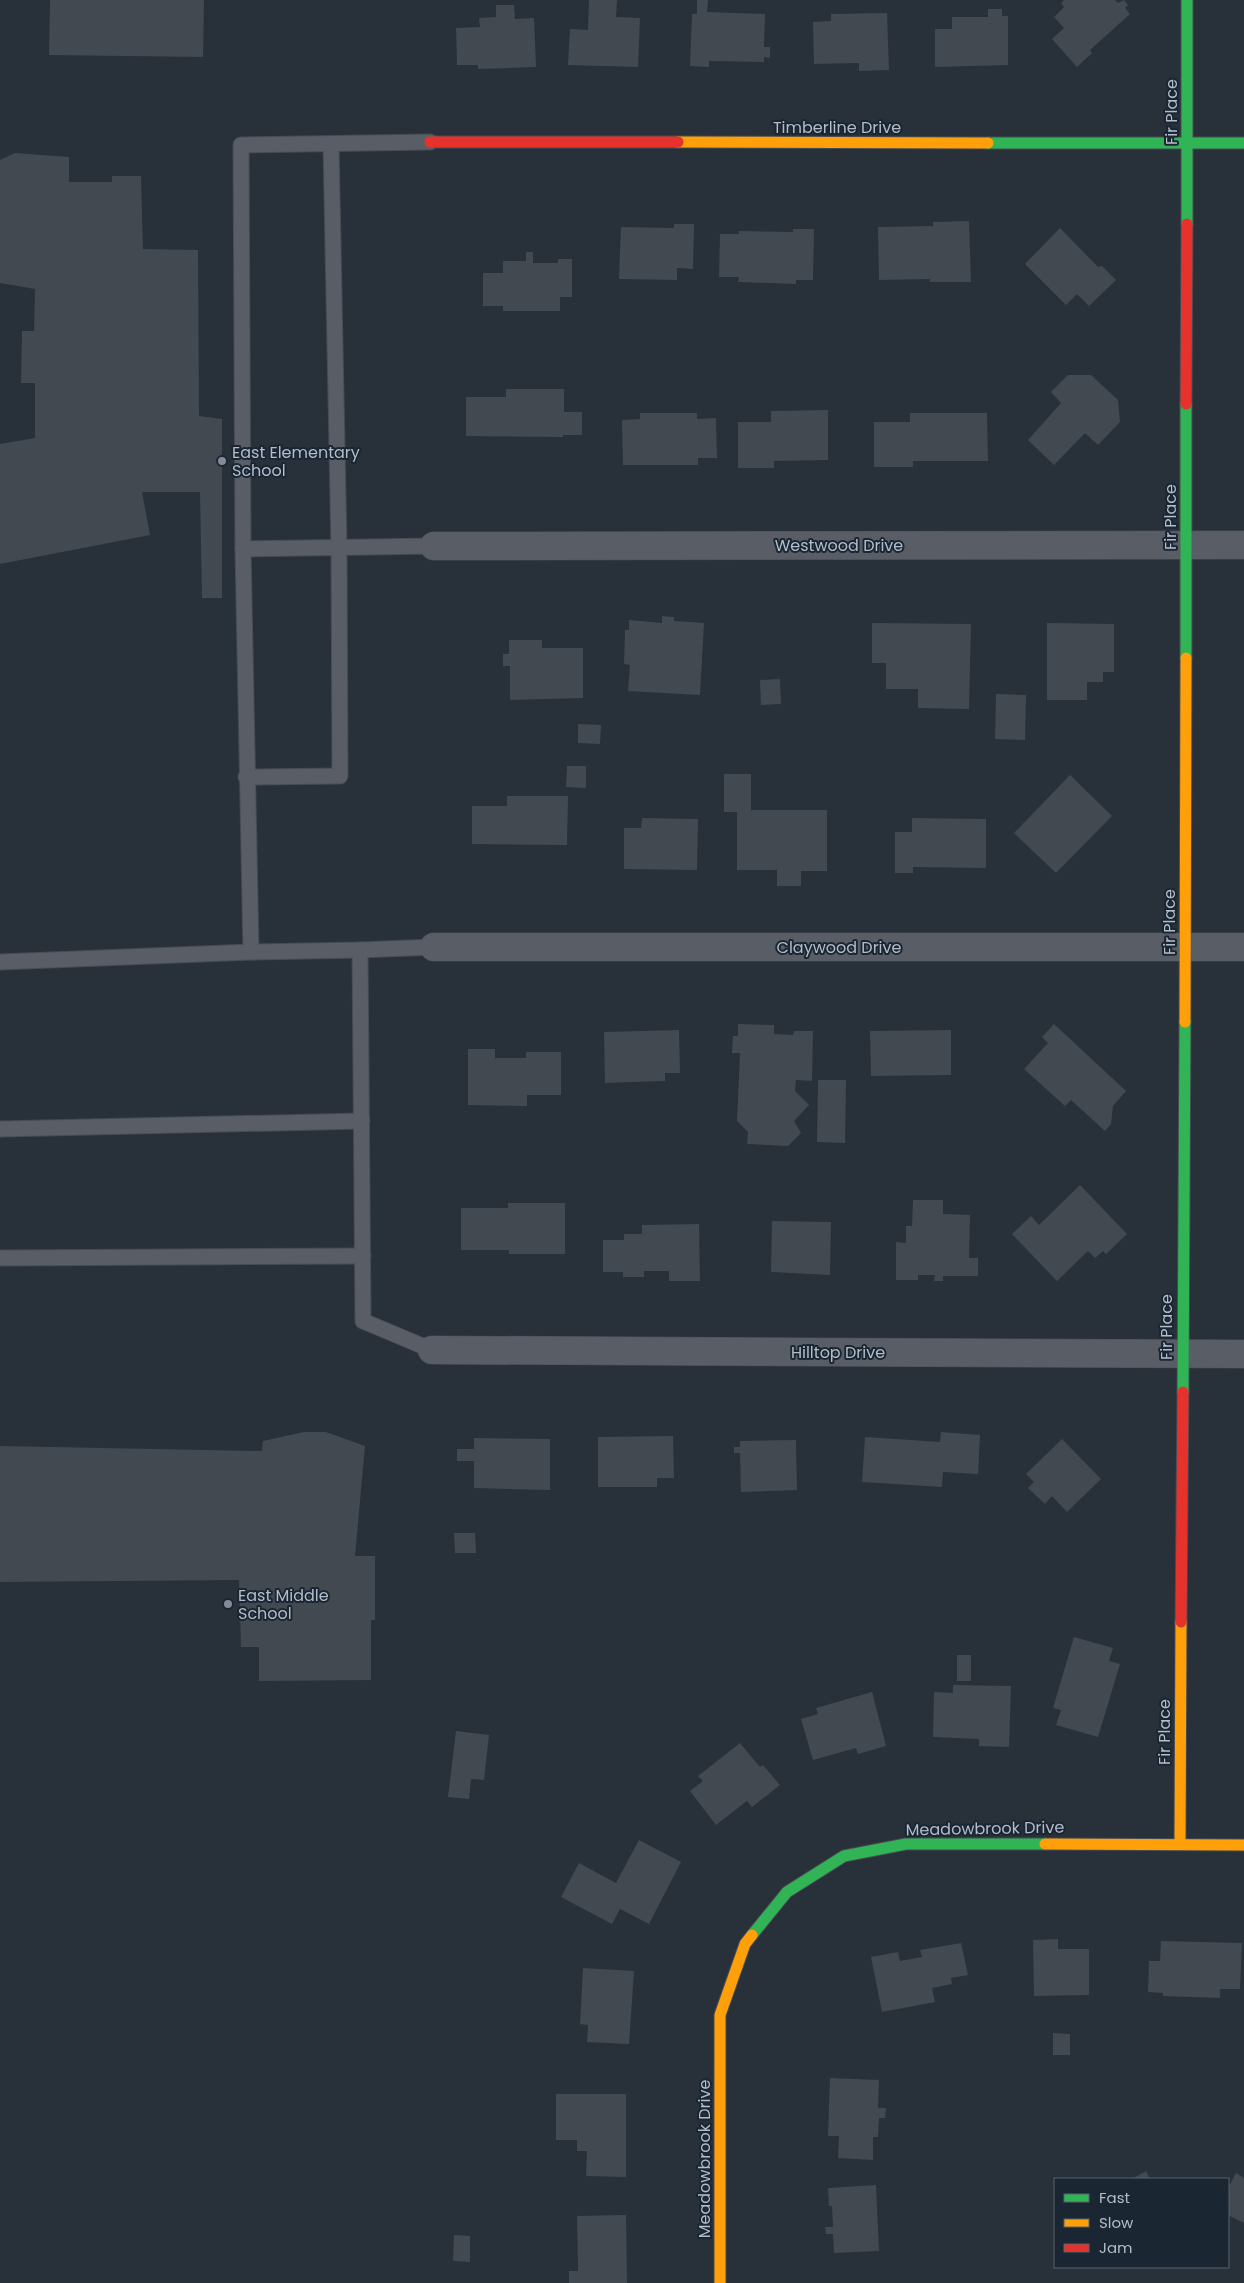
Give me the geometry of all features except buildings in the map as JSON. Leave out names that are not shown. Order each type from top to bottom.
[{"type":"street","name":"Fir Place","points":[[1180,1844],[1185,946],[1187,0]]},
{"type":"street","name":"Timberline Drive","points":[[430,142],[1244,144]]},
{"type":"street","name":"Westwood Drive","points":[[434,546],[1244,545]]},
{"type":"street","name":"Claywood Drive","points":[[434,947],[1244,946]]},
{"type":"street","name":"Hilltop Drive","points":[[432,1350],[1244,1354]]},
{"type":"street","name":"Meadowbrook Drive","points":[[720,2283],[720,2015],[745,1944],[787,1892],[844,1856],[906,1844],[1244,1845]]},
{"type":"lane","points":[[251,952],[246,777],[241,145],[430,142]]},
{"type":"lane","points":[[246,777],[340,776],[339,548],[331,144]]},
{"type":"lane","points":[[244,549],[434,546]]},
{"type":"lane","points":[[0,962],[434,947]]},
{"type":"lane","points":[[360,950],[363,1321],[432,1350]]},
{"type":"lane","points":[[0,1129],[362,1121]]},
{"type":"lane","points":[[0,1258],[363,1256]]},
{"type":"traffic: fast","points":[[1187,0],[1187,224]]},
{"type":"traffic: fast","points":[[988,143],[1244,143]]},
{"type":"traffic: fast","points":[[1186,404],[1186,658]]},
{"type":"traffic: fast","points":[[1183,1392],[1185,1022]]},
{"type":"traffic: fast","points":[[752,1935],[787,1892],[844,1856],[906,1844],[1045,1844]]},
{"type":"traffic: slow","points":[[678,142],[988,143]]},
{"type":"traffic: slow","points":[[1185,1022],[1186,658]]},
{"type":"traffic: slow","points":[[1180,1844],[1181,1622]]},
{"type":"traffic: slow","points":[[1045,1844],[1244,1845]]},
{"type":"traffic: slow","points":[[720,2283],[720,2015],[745,1944],[752,1935]]},
{"type":"traffic: jam","points":[[430,142],[678,142]]},
{"type":"traffic: jam","points":[[1186,404],[1187,224]]},
{"type":"traffic: jam","points":[[1181,1622],[1183,1392]]},
{"type":"place","name":"East Elementary School","points":[[222,461]]},
{"type":"place","name":"East Middle School","points":[[228,1604]]}]
